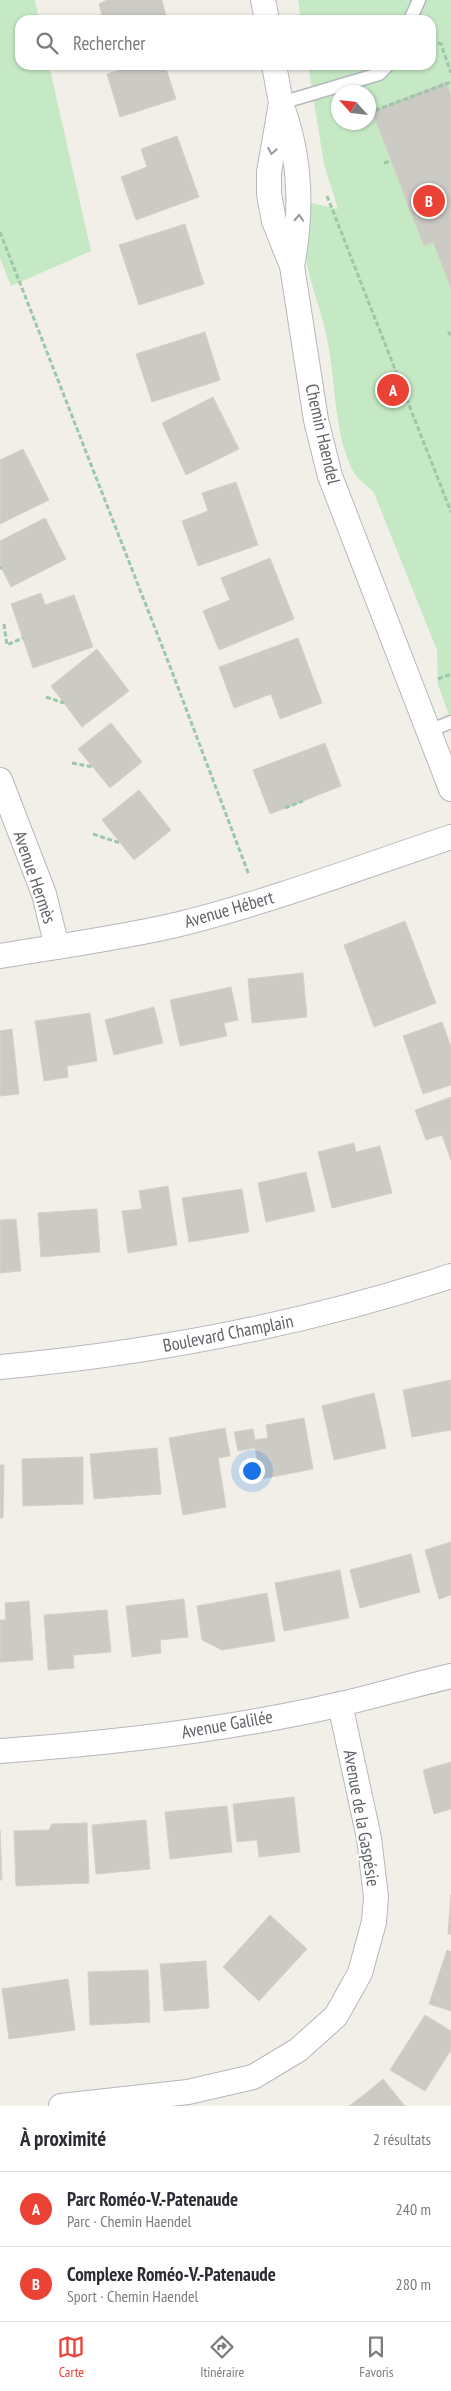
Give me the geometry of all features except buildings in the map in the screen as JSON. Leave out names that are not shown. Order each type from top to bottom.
[{"type":"street","points":[[263,0],[266,15]]},
{"type":"street","name":"Chemin Haendel","points":[[275,70],[280,103],[269,172],[269,194],[274,221],[292,266],[316,420],[330,476],[451,789]]},
{"type":"street","name":"Avenue Hermès","points":[[0,780],[44,894],[57,946]]},
{"type":"street","name":"Avenue Hébert","points":[[0,956],[135,934],[221,913],[333,878],[451,836]]},
{"type":"street","name":"Boulevard Champlain","points":[[0,1366],[95,1356],[230,1334],[317,1314],[451,1276]]},
{"type":"street","name":"Avenue Galilée","points":[[0,1751],[156,1736],[340,1704],[451,1676]]},
{"type":"street","name":"Avenue de la Gaspésie","points":[[61,2106],[188,2092],[253,2077],[298,2050],[336,2016],[360,1973],[370,1940],[376,1897],[369,1838],[340,1704]]},
{"type":"lane","points":[[412,15],[419,0]]},
{"type":"lane","points":[[280,103],[379,74],[383,70]]},
{"type":"lane","points":[[429,731],[451,722]]},
{"type":"path","points":[[436,42],[441,44],[451,73]]},
{"type":"path","points":[[376,110],[451,82]]},
{"type":"path","points":[[384,163],[391,161]]},
{"type":"path","points":[[324,187],[451,512]]},
{"type":"path","points":[[0,232],[171,669],[252,883]]},
{"type":"path","points":[[4,624],[7,645],[23,638]]},
{"type":"path","points":[[435,680],[451,674]]},
{"type":"path","points":[[46,697],[64,704]]},
{"type":"path","points":[[72,763],[93,767]]},
{"type":"path","points":[[285,808],[303,801]]},
{"type":"path","points":[[93,834],[120,843]]},
{"type":"green space","points":[[0,0],[35,0],[38,15],[15,15],[15,70],[50,70],[91,251],[11,286],[0,258]]},
{"type":"green space","points":[[298,0],[451,0],[451,720],[438,685],[437,650],[374,493],[353,471],[342,441],[326,332],[307,264],[305,246],[306,227],[311,203],[338,209],[324,164],[309,70],[436,70],[436,15],[300,15]]},
{"type":"place","name":"Complexe Roméo-V.-Patenaude","points":[[429,201]]},
{"type":"place","name":"Parc Roméo-V.-Patenaude","points":[[393,390]]}]
